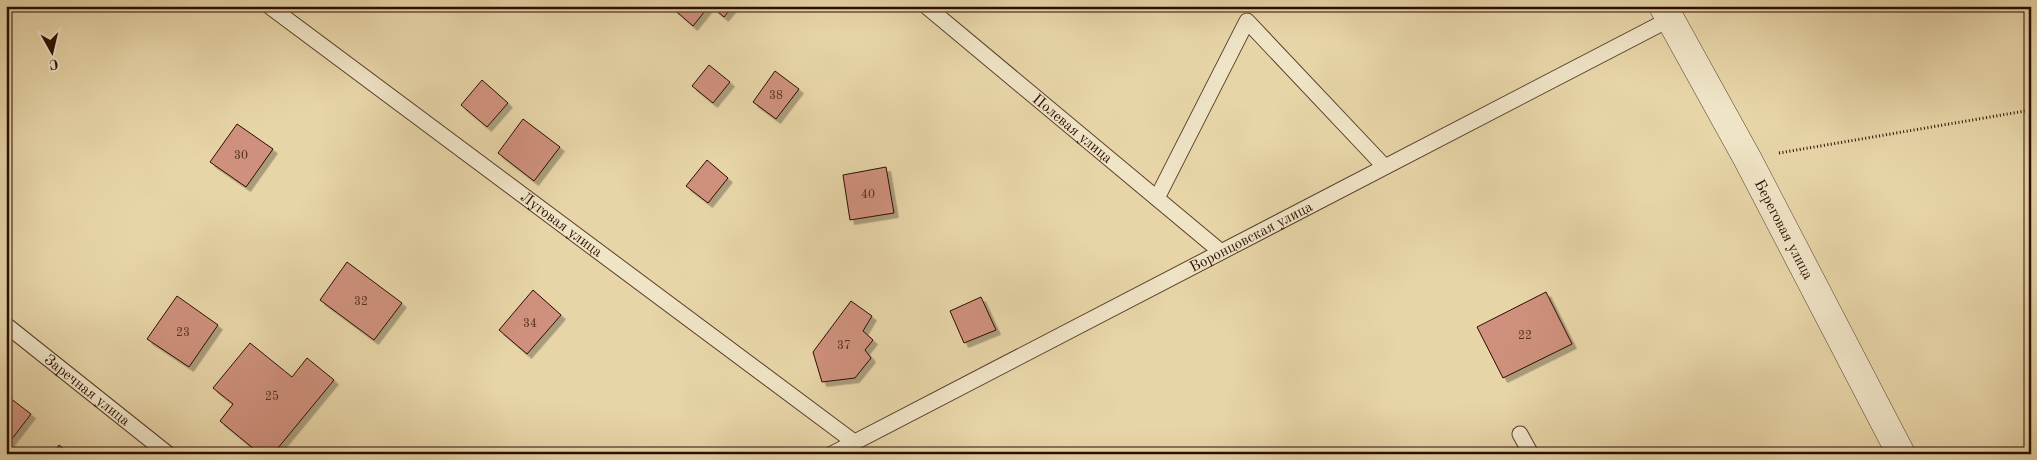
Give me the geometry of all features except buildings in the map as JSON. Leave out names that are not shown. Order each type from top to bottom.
[{"type":"street","name":"Береговая улица","points":[[1666,13],[1746,158],[1901,454]]},
{"type":"lane","name":"Луговая улица","points":[[269,6],[854,442]]},
{"type":"lane","name":"Полевая улица","points":[[926,6],[1220,251]]},
{"type":"lane","name":"Воронцовская улица","points":[[832,454],[1384,166],[1666,13]]},
{"type":"lane","points":[[1157,198],[1247,21],[1384,166]]},
{"type":"lane","name":"Заречная улица","points":[[6,325],[168,454]]},
{"type":"lane","points":[[1520,434],[1531,454]]},
{"type":"path","points":[[1746,158],[2031,110]]}]
